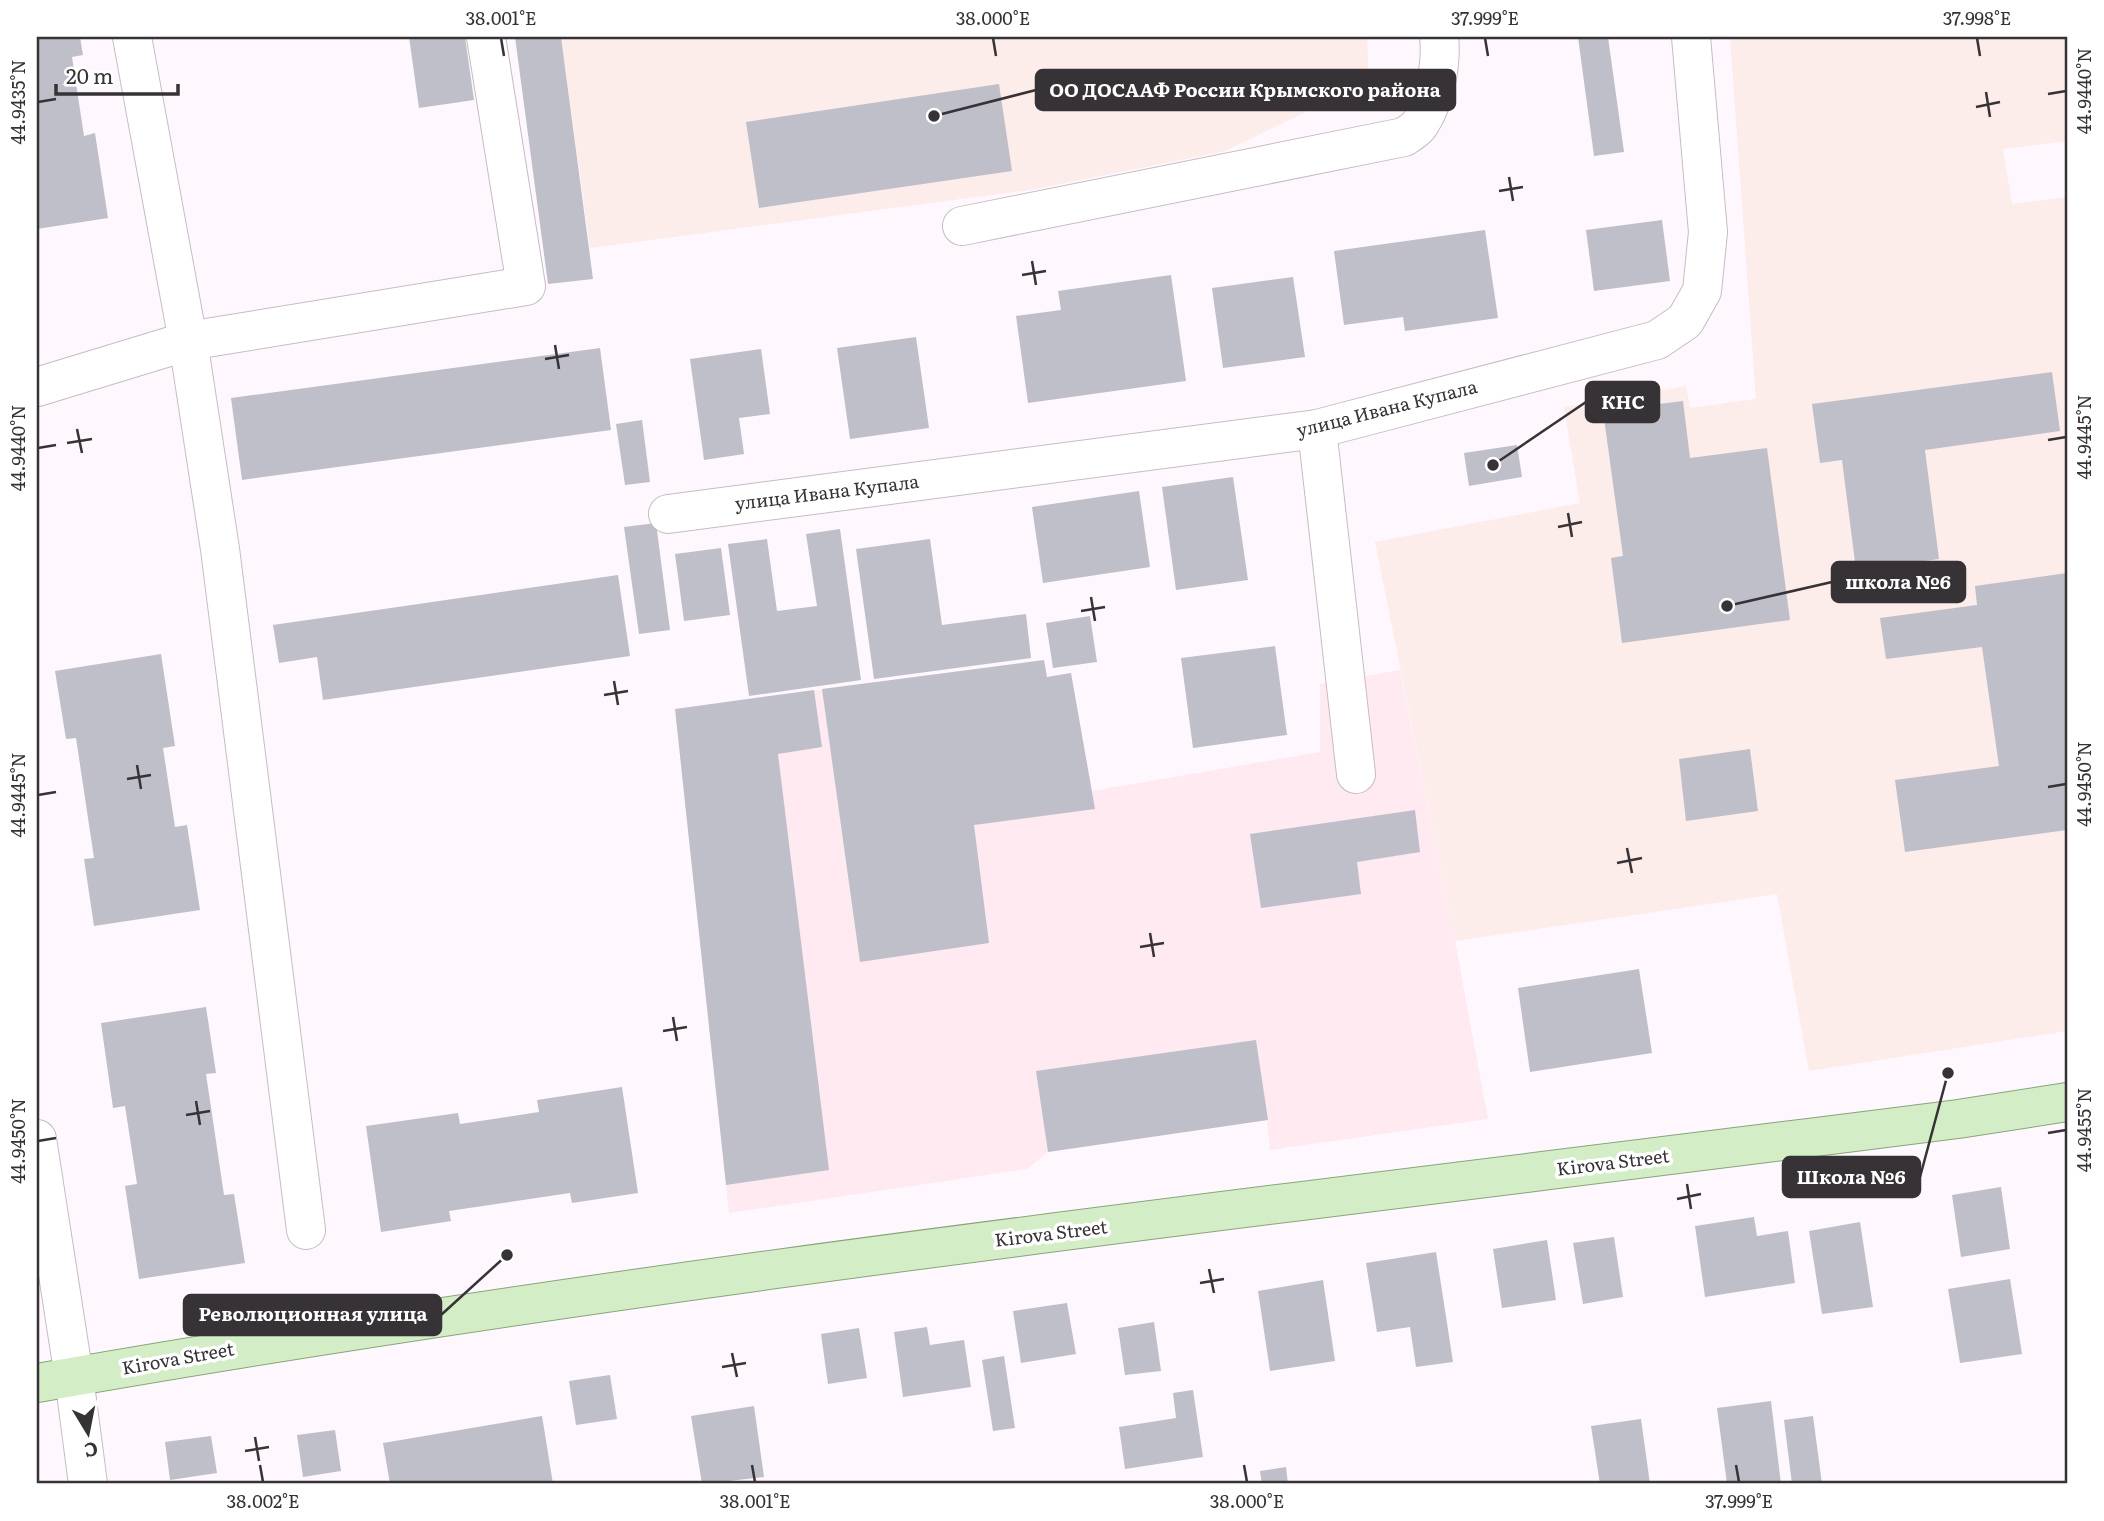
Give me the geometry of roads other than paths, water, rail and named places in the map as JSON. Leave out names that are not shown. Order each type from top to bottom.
[{"type":"main road","name":"Kirova Street","points":[[37,1383],[218,1351],[502,1307],[1016,1238],[1958,1119],[2067,1102]]},
{"type":"street","points":[[132,37],[188,341],[220,549],[306,1230]]},
{"type":"street","points":[[37,387],[188,341],[526,286],[486,37]]},
{"type":"street","points":[[962,226],[1405,137],[1421,124],[1437,82],[1439,37]]},
{"type":"street","name":"улица Ивана Купала","points":[[668,514],[1317,429],[1657,340],[1685,321],[1702,292],[1708,232],[1691,37]]},
{"type":"street","points":[[1317,429],[1356,774]]},
{"type":"street","points":[[37,1139],[88,1484]]},
{"type":"place","name":"ОО ДОСААФ России Крымского района","points":[[934,116]]},
{"type":"place","name":"КНС","points":[[1493,465]]},
{"type":"place","name":"школа №6","points":[[1727,606]]},
{"type":"place","name":"Школа №6","points":[[1948,1073]]},
{"type":"place","name":"Революционная улица","points":[[507,1255]]}]
